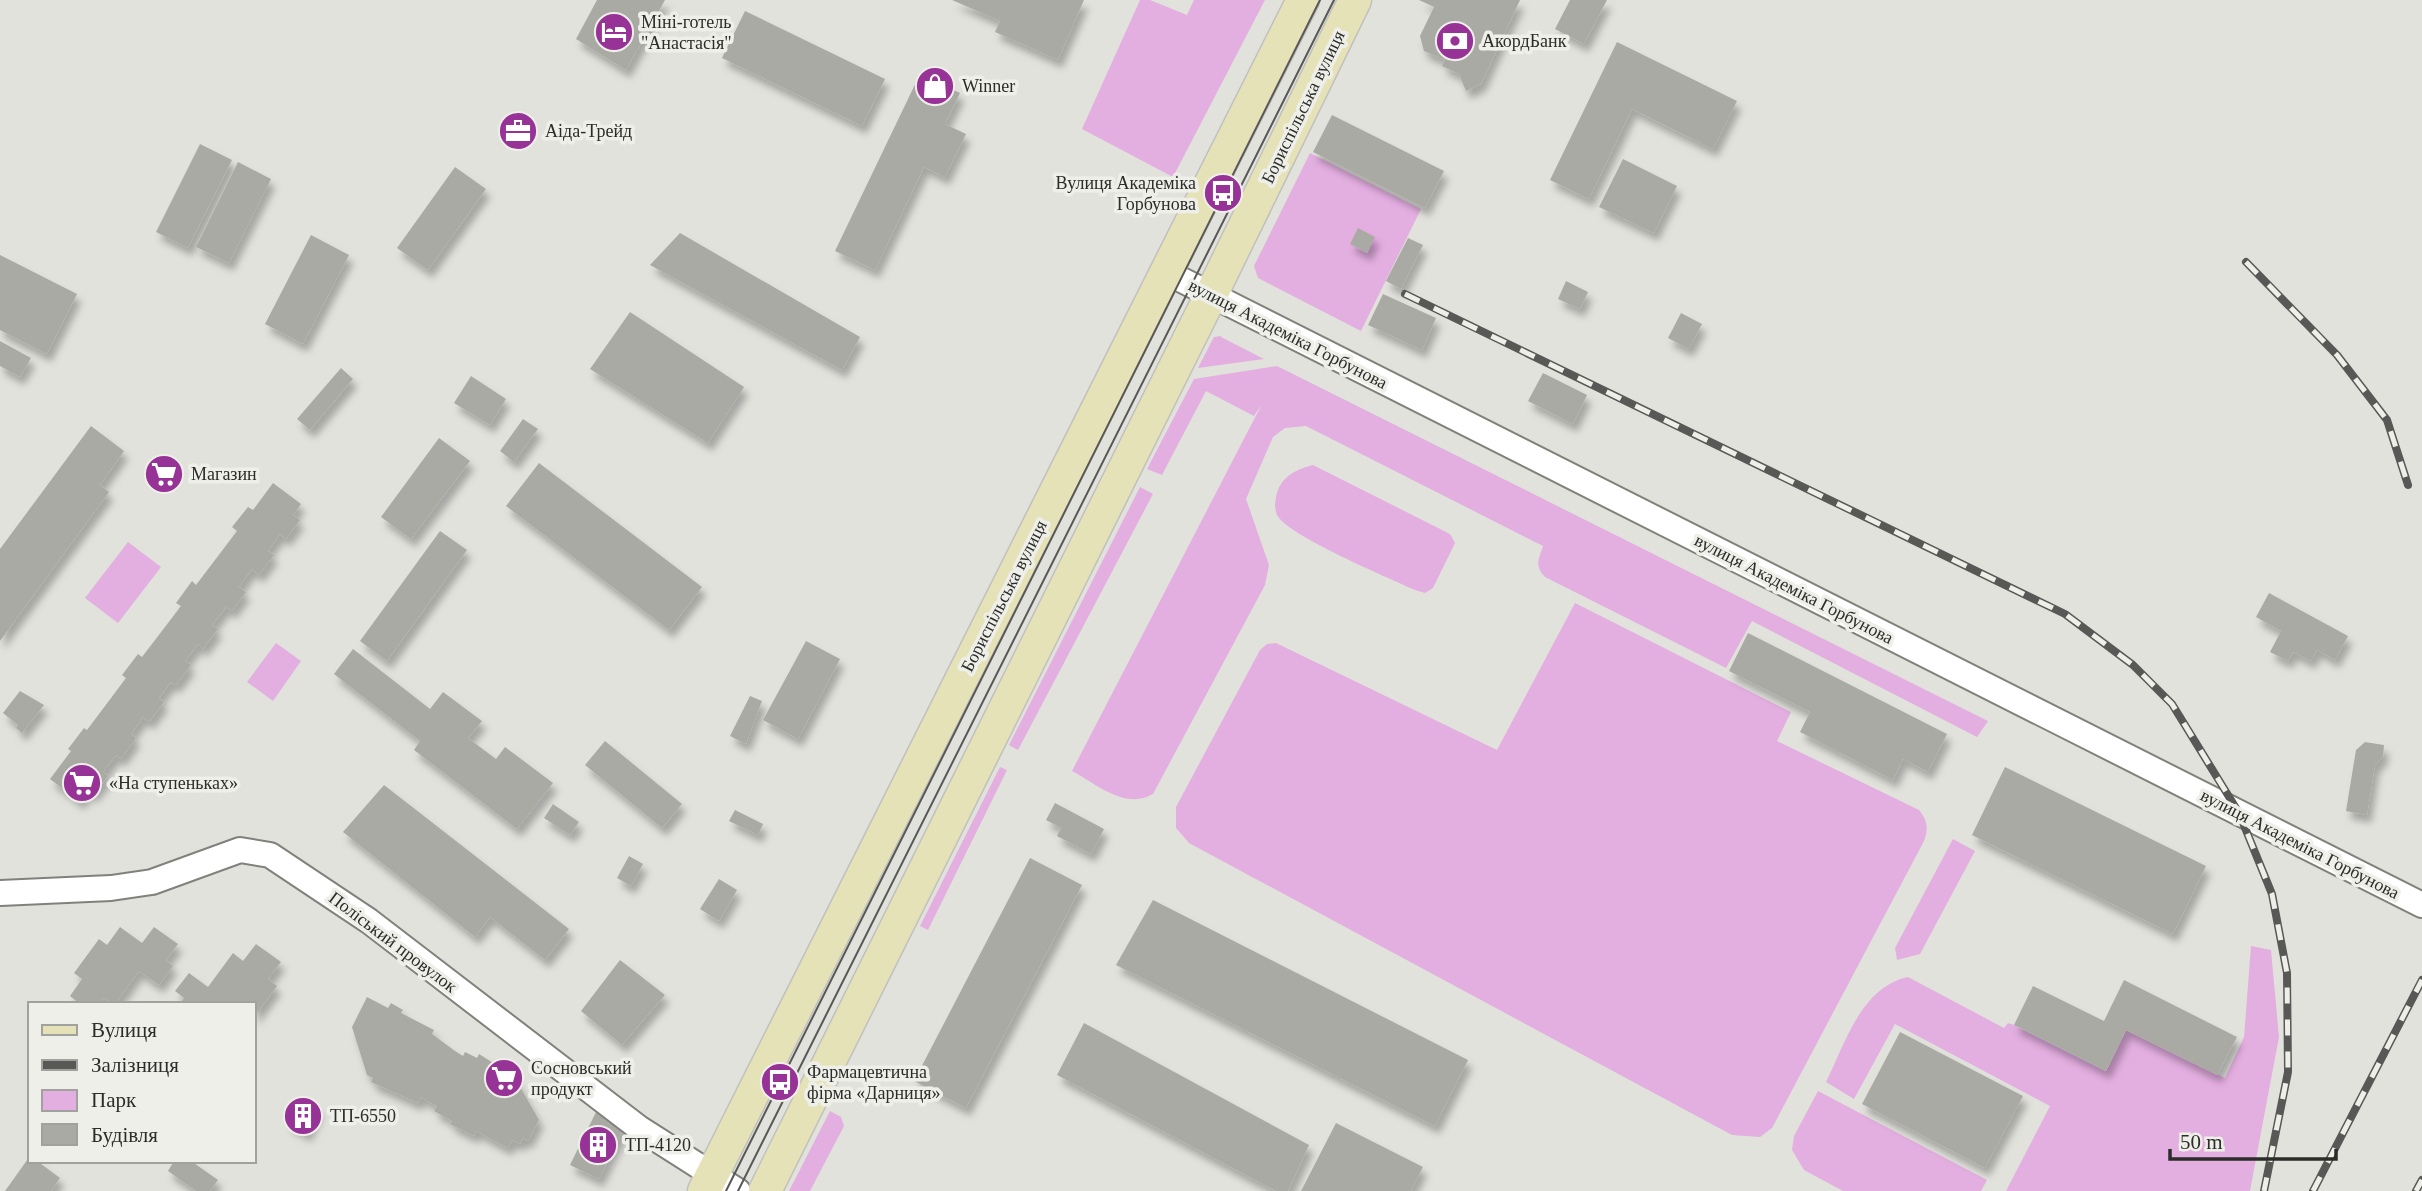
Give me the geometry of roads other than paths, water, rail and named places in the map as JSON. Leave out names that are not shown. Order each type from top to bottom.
[{"type":"main road","name":"Бориспільська вулиця","points":[[718,1186],[1166,272],[1303,0]]},
{"type":"main road","name":"Бориспільська вулиця","points":[[765,1191],[1212,295],[1355,0]]},
{"type":"street","name":"вулиця Академіка Горбунова","points":[[1166,272],[2422,905]]},
{"type":"street","name":"Поліський провулок","points":[[0,893],[111,888],[152,882],[240,850],[270,855],[369,921],[600,1100],[718,1186]]},
{"type":"tram line","points":[[726,1191],[1320,0]]},
{"type":"tram line","points":[[738,1191],[1334,0]]},
{"type":"railway","points":[[2246,262],[2337,355],[2387,420],[2408,485]]},
{"type":"railway","points":[[1405,294],[2065,614],[2133,665],[2172,704],[2239,813],[2272,894],[2287,973],[2288,1072],[2264,1191]]},
{"type":"railway","points":[[2313,1191],[2422,980]]},
{"type":"railway","points":[[2416,1191],[2422,1180]]},
{"type":"place","name":"Міні-готель \"Анастасія\"","points":[[614,32]]},
{"type":"place","name":"АкордБанк","points":[[1455,41]]},
{"type":"place","name":"Winner","points":[[935,86]]},
{"type":"place","name":"Аіда-Трейд","points":[[518,131]]},
{"type":"place","name":"Вулиця Академіка Горбунова","points":[[1223,193]]},
{"type":"place","name":"Магазин","points":[[164,474]]},
{"type":"place","name":"«На ступеньках»","points":[[82,783]]},
{"type":"place","name":"Сосновський продукт","points":[[504,1078]]},
{"type":"place","name":"Фармацевтична фірма «Дарниця»","points":[[780,1082]]},
{"type":"place","name":"ТП-6550","points":[[303,1116]]},
{"type":"place","name":"ТП-4120","points":[[598,1145]]}]
